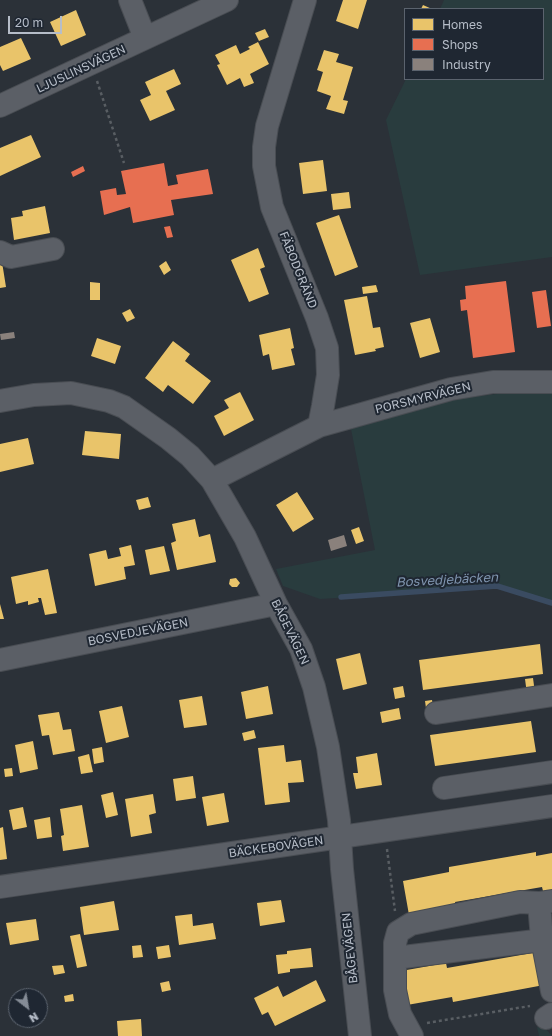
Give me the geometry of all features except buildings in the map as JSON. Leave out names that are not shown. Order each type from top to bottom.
[{"type":"street","points":[[130,0],[145,38]]},
{"type":"street","name":"LJUSLINSVÄGEN","points":[[0,106],[227,0]]},
{"type":"street","name":"FÄBODGRÄND","points":[[305,0],[268,126],[264,147],[264,166],[272,207],[317,318],[327,348],[328,375],[319,426]]},
{"type":"street","points":[[0,252],[12,257],[53,249]]},
{"type":"street","name":"PORSMYRVÄGEN","points":[[319,426],[451,389],[493,382],[552,382]]},
{"type":"street","name":"BÅGEVÄGEN","points":[[0,401],[34,395],[72,393],[109,401],[138,416],[190,456],[212,480],[245,536],[276,604],[301,649],[314,687],[328,747],[340,837],[342,869],[360,1036]]},
{"type":"street","points":[[212,480],[319,426]]},
{"type":"street","name":"BOSVEDJEVÄGEN","points":[[0,660],[276,604]]},
{"type":"street","points":[[436,713],[552,695]]},
{"type":"street","points":[[444,788],[552,772]]},
{"type":"street","name":"BÄCKEBOVÄGEN","points":[[0,887],[552,806]]},
{"type":"street","points":[[409,1031],[400,1014],[395,990],[395,958],[398,932],[411,924],[419,922],[520,902],[545,902],[547,939],[547,1007]]},
{"type":"street","points":[[395,958],[547,939]]},
{"type":"path","points":[[91,64],[124,163]]},
{"type":"path","points":[[387,846],[398,932]]},
{"type":"path","points":[[409,1031],[547,1007]]},
{"type":"shaded area","points":[[444,0],[552,0],[552,257],[420,275],[386,120],[406,80],[544,80],[544,8],[440,8]]},
{"type":"shaded area","points":[[552,388],[552,601],[499,588],[320,599],[283,586],[276,569],[375,550],[351,429],[460,398]]},
{"type":"shaded area","points":[[537,1027],[545,1028],[552,1036],[539,1036]]},
{"type":"waterway","name":"Bosvedjebäcken","points":[[341,597],[497,586],[552,603]]}]
